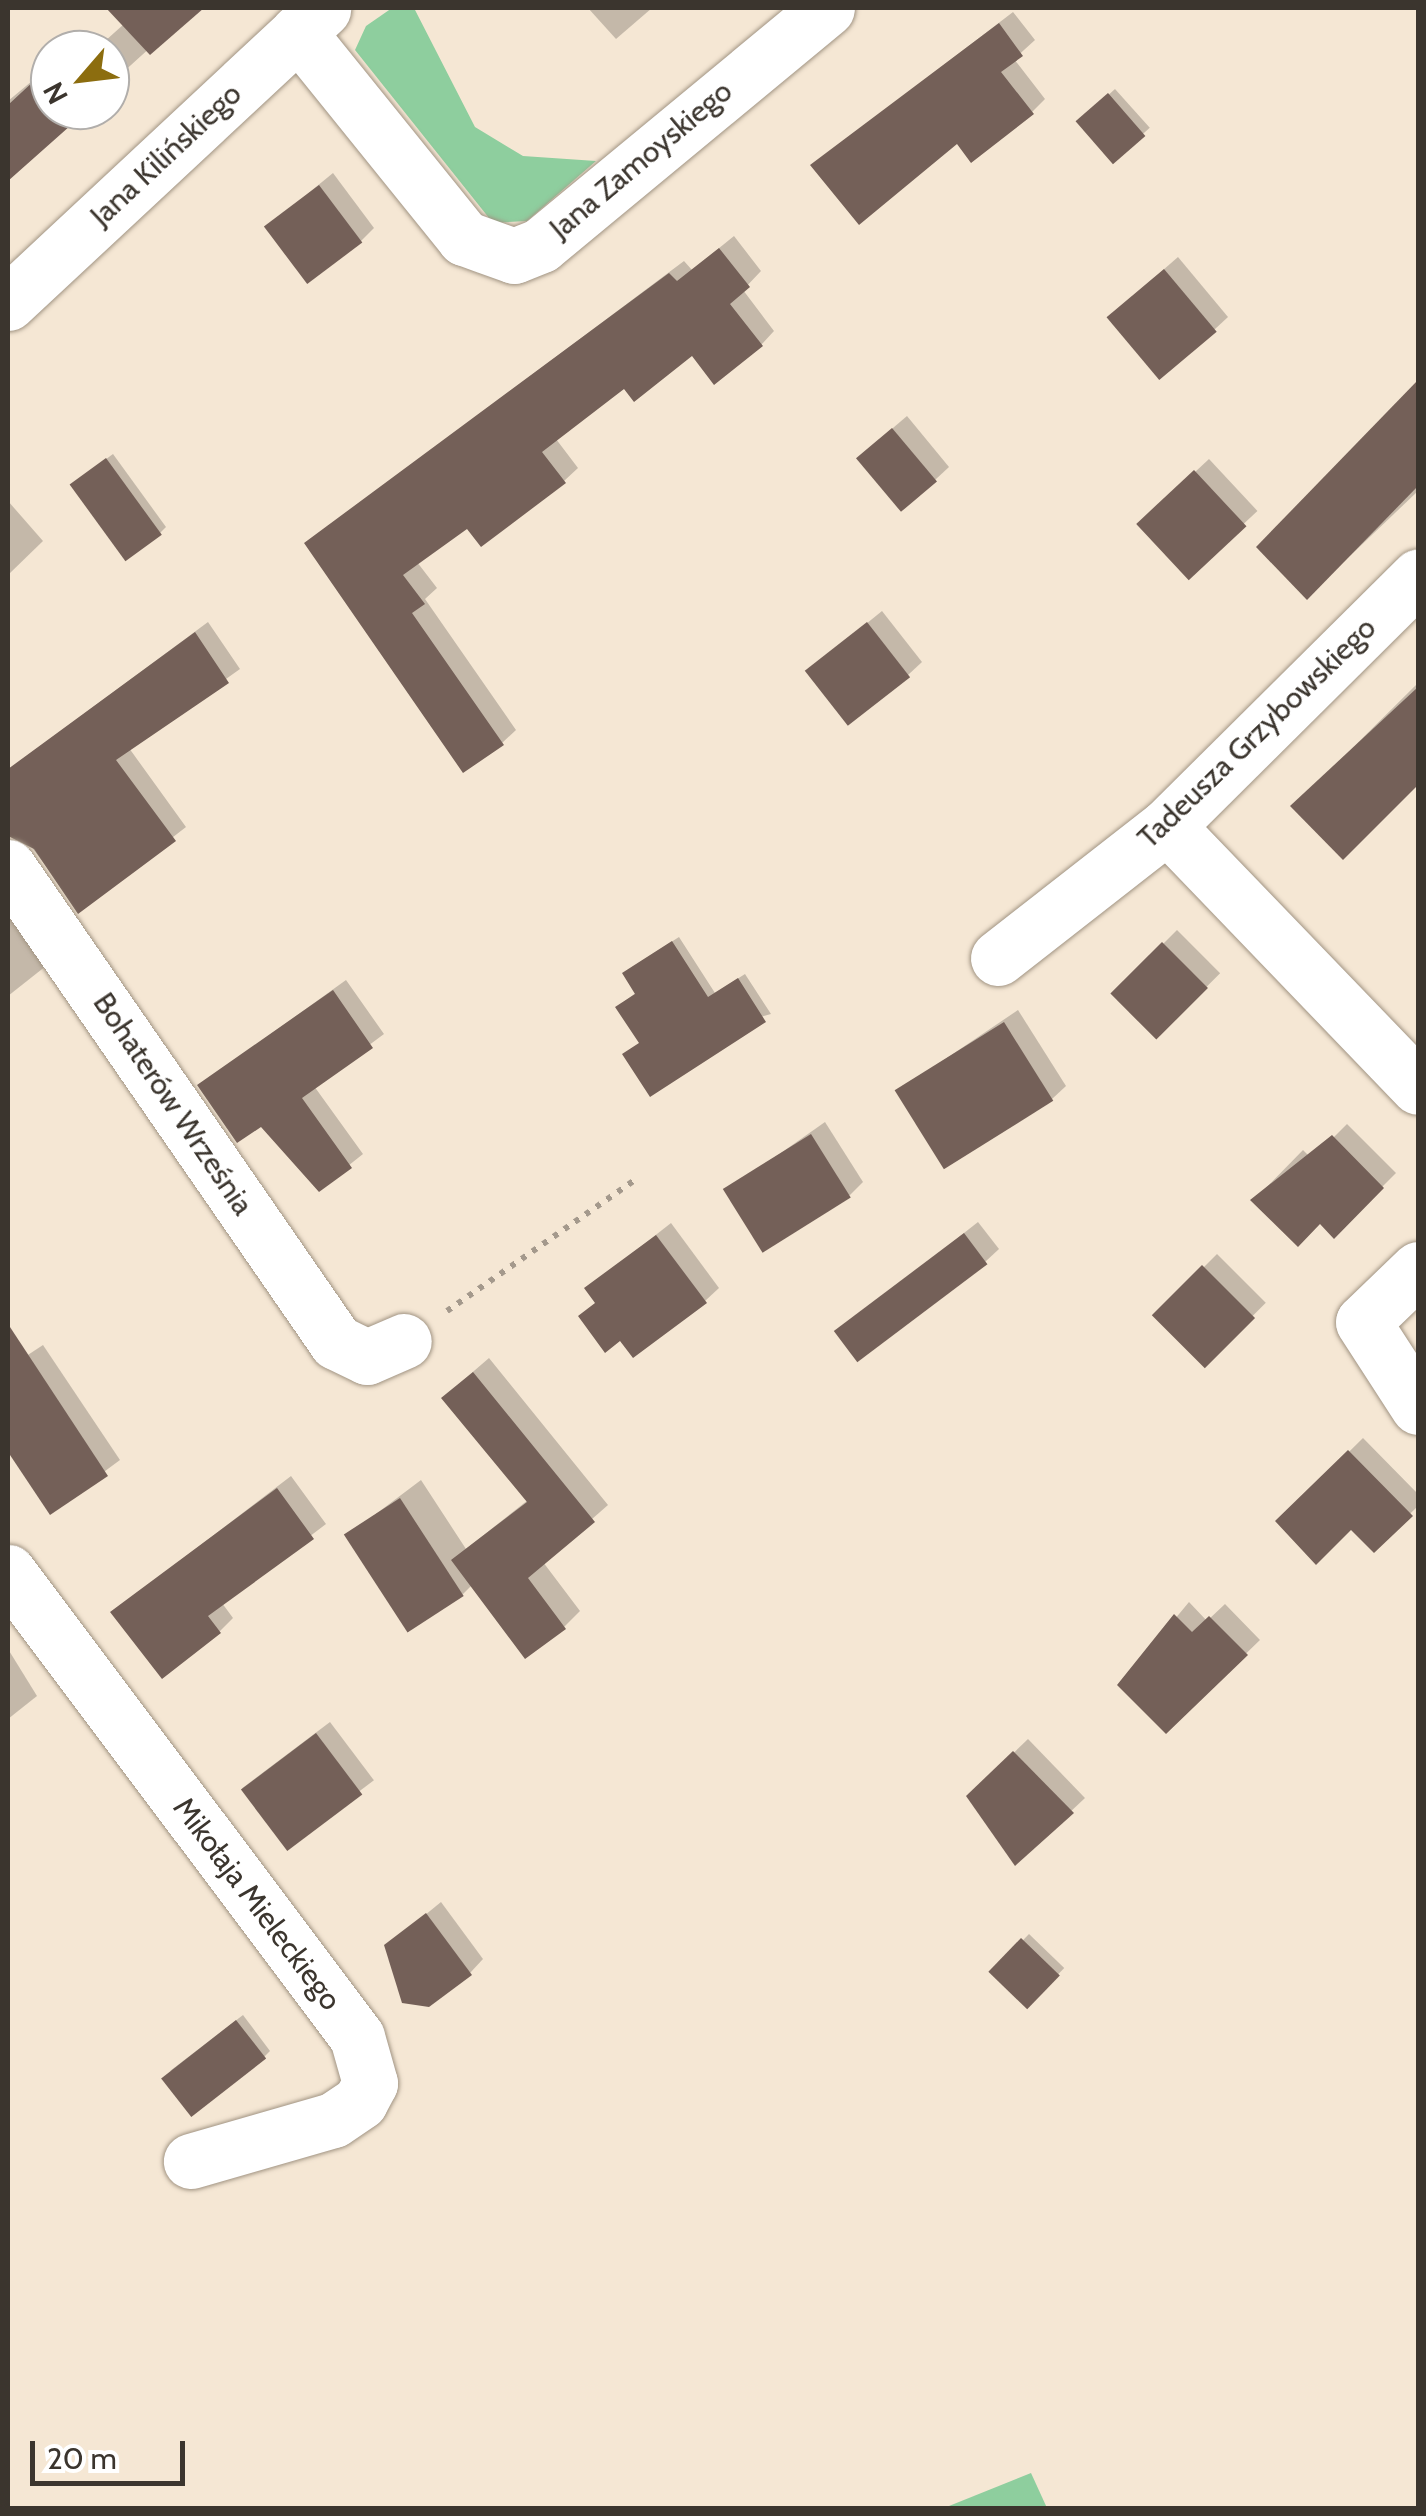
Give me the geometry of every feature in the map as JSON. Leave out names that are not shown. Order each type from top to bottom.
[{"type":"street","name":"Jana Zamoyskiego","points":[[312,20],[482,251],[514,256],[540,245],[630,144],[826,8]]},
{"type":"street","name":"Jana Kilińskiego","points":[[8,303],[312,20]]},
{"type":"street","name":"Tadeusza Grzybowskiego","points":[[998,958],[1167,826],[1418,577]]},
{"type":"street","points":[[1167,826],[1418,1086]]},
{"type":"street","name":"Bohaterów Września","points":[[8,867],[336,1342],[366,1357],[404,1341]]},
{"type":"street","points":[[1418,1269],[1363,1322],[1418,1407]]},
{"type":"street","name":"Mikołaja Mieleckiego","points":[[11,1586],[357,2037],[370,2083],[360,2102],[332,2120],[192,2161]]},
{"type":"path","points":[[404,1341],[635,1180]]},
{"type":"green space","points":[[392,8],[414,8],[475,127],[523,156],[596,161],[527,221],[493,223],[355,50],[366,26]]},
{"type":"green space","points":[[1031,2473],[1047,2508],[944,2508]]},
{"type":"building","points":[[106,8],[204,8],[150,55]]},
{"type":"building","points":[[999,23],[1023,56],[1001,72],[1034,114],[971,163],[957,144],[859,225],[810,165]]},
{"type":"building","points":[[30,85],[30,130],[65,130],[8,181],[8,105]]},
{"type":"building","points":[[1108,93],[1145,136],[1113,164],[1076,121]]},
{"type":"building","points":[[319,185],[362,243],[307,284],[264,227]]},
{"type":"building","points":[[719,248],[750,287],[730,304],[763,346],[714,385],[692,356],[634,402],[624,389],[542,452],[566,483],[481,547],[467,529],[403,575],[425,604],[412,613],[504,745],[463,773],[304,543],[669,273],[677,281]]},
{"type":"building","points":[[1164,269],[1217,332],[1159,380],[1107,317]]},
{"type":"building","points":[[1418,380],[1418,486],[1307,600],[1256,547]]},
{"type":"building","points":[[892,428],[937,482],[901,512],[856,458]]},
{"type":"building","points":[[106,458],[162,535],[125,561],[70,484]]},
{"type":"building","points":[[1194,470],[1247,526],[1189,580],[1136,524]]},
{"type":"building","points":[[867,622],[910,677],[848,726],[805,671]]},
{"type":"building","points":[[195,632],[229,683],[116,760],[176,841],[78,914],[34,849],[8,836],[8,769]]},
{"type":"building","points":[[1418,687],[1418,785],[1343,860],[1290,806]]},
{"type":"building","points":[[672,941],[708,997],[738,978],[766,1022],[650,1097],[622,1054],[639,1043],[615,1007],[635,994],[622,973]]},
{"type":"building","points":[[1162,942],[1208,988],[1156,1040],[1110,994]]},
{"type":"building","points":[[333,990],[373,1048],[302,1098],[352,1168],[319,1192],[261,1127],[237,1143],[197,1085]]},
{"type":"building","points":[[1004,1022],[1053,1101],[944,1169],[895,1090]]},
{"type":"building","points":[[811,1134],[851,1198],[763,1253],[723,1189]]},
{"type":"building","points":[[1332,1135],[1384,1188],[1334,1239],[1320,1224],[1298,1247],[1250,1200]]},
{"type":"building","points":[[964,1233],[987,1264],[857,1362],[834,1331]]},
{"type":"building","points":[[656,1235],[707,1303],[633,1358],[620,1341],[605,1353],[578,1316],[595,1303],[584,1288]]},
{"type":"building","points":[[1202,1265],[1255,1318],[1205,1368],[1152,1315]]},
{"type":"building","points":[[8,1324],[108,1476],[50,1515],[8,1452]]},
{"type":"building","points":[[473,1372],[595,1522],[528,1578],[566,1629],[525,1659],[451,1560],[527,1502],[441,1398]]},
{"type":"building","points":[[1348,1450],[1413,1516],[1374,1553],[1351,1530],[1316,1565],[1275,1521]]},
{"type":"building","points":[[277,1488],[314,1539],[208,1616],[221,1633],[162,1679],[110,1612]]},
{"type":"building","points":[[400,1498],[464,1596],[408,1633],[344,1534]]},
{"type":"building","points":[[1174,1614],[1192,1632],[1209,1616],[1248,1655],[1166,1734],[1117,1685]]},
{"type":"building","points":[[316,1733],[362,1794],[287,1851],[241,1790]]},
{"type":"building","points":[[1013,1751],[1074,1813],[1015,1866],[966,1796]]},
{"type":"building","points":[[426,1913],[472,1975],[429,2007],[402,2003],[384,1945]]},
{"type":"building","points":[[1021,1938],[1060,1976],[1027,2009],[988,1972]]},
{"type":"building","points":[[236,2020],[266,2059],[191,2117],[161,2078]]}]
